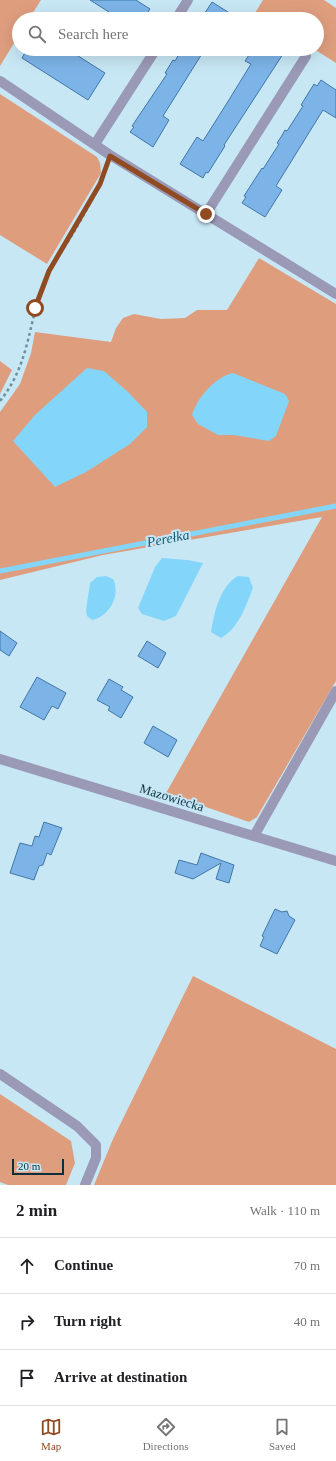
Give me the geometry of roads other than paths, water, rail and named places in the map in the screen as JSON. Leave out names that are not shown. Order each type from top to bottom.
[{"type":"street","points":[[180,12],[188,0]]},
{"type":"street","points":[[95,144],[152,56]]},
{"type":"street","points":[[206,214],[306,56]]},
{"type":"street","points":[[0,81],[95,144],[110,156],[336,294]]},
{"type":"street","points":[[254,836],[336,691]]},
{"type":"street","name":"Mazowiecka","points":[[0,759],[336,861]]},
{"type":"street","points":[[0,1074],[76,1126],[96,1145],[96,1158],[85,1185]]},
{"type":"water","points":[[87,368],[104,371],[128,392],[147,412],[147,427],[130,444],[86,472],[55,487],[13,441],[35,415]]},
{"type":"water","points":[[233,373],[285,394],[289,401],[276,436],[269,441],[234,435],[218,435],[198,424],[192,415],[194,408],[202,395],[220,379]]},
{"type":"water","points":[[162,558],[203,563],[176,616],[164,621],[142,614],[138,608],[155,567]]},
{"type":"water","points":[[106,576],[113,579],[116,591],[115,598],[109,610],[98,618],[92,620],[87,616],[86,610],[90,583],[97,577]]},
{"type":"water","points":[[238,576],[249,577],[253,588],[241,616],[233,628],[221,638],[211,632],[216,609],[222,593],[232,580]]},
{"type":"waterway","name":"Perełka","points":[[0,571],[336,506]]}]
